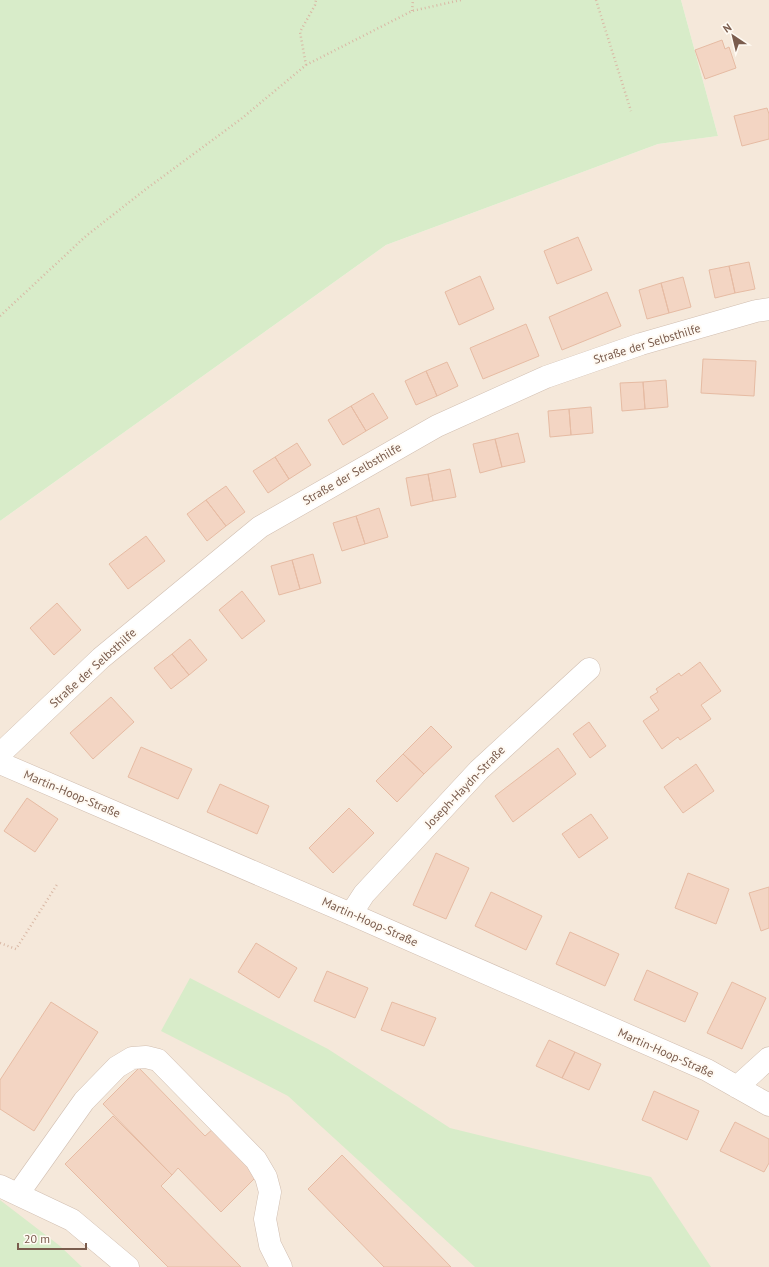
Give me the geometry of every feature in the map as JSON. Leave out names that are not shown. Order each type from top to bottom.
[{"type":"street","name":"Straße der Selbsthilfe","points":[[0,754],[102,658],[260,527],[437,426],[546,377],[641,344],[756,311],[769,309]]},
{"type":"street","name":"Joseph-Haydn-Straße","points":[[351,914],[364,894],[479,770],[589,669]]},
{"type":"street","name":"Martin-Hoop-Straße","points":[[0,763],[351,914],[707,1070],[769,1105]]},
{"type":"street","points":[[128,1267],[72,1220],[9,1190],[84,1101],[117,1067],[132,1058],[146,1057],[158,1060],[256,1160],[266,1177],[270,1192],[265,1219],[270,1245],[281,1267]]},
{"type":"street","points":[[737,1086],[769,1058]]},
{"type":"path","points":[[306,65],[300,32],[315,5],[316,0]]},
{"type":"path","points":[[412,11],[413,0]]},
{"type":"path","points":[[0,316],[86,236],[146,189],[241,119],[306,65],[412,11],[461,0]]},
{"type":"path","points":[[596,0],[631,111]]},
{"type":"path","points":[[0,943],[16,949],[58,883]]},
{"type":"shaded area","points":[[681,0],[769,0],[769,1267],[0,1267],[0,521],[386,245],[658,144],[718,136]]},
{"type":"green space","points":[[0,0],[681,0],[718,136],[658,144],[386,245],[0,521]]},
{"type":"green space","points":[[190,978],[328,1049],[450,1128],[651,1177],[711,1267],[475,1267],[288,1096],[161,1031]]},
{"type":"green space","points":[[0,1200],[60,1246],[82,1267],[0,1267]]},
{"type":"building","points":[[722,40],[725,49],[729,47],[736,68],[705,79],[695,50]]},
{"type":"building","points":[[767,108],[769,114],[769,139],[742,146],[734,116]]},
{"type":"building","points":[[578,237],[592,270],[557,284],[544,251]]},
{"type":"building","points":[[749,262],[755,289],[735,293],[729,266]]},
{"type":"building","points":[[729,266],[735,293],[715,298],[709,270]]},
{"type":"building","points":[[480,276],[494,309],[459,325],[445,292]]},
{"type":"building","points":[[683,277],[691,307],[669,313],[661,283]]},
{"type":"building","points":[[661,283],[669,313],[647,319],[639,290]]},
{"type":"building","points":[[607,292],[621,326],[562,350],[549,317]]},
{"type":"building","points":[[526,324],[539,356],[483,379],[470,348]]},
{"type":"building","points":[[703,359],[756,361],[754,396],[701,393]]},
{"type":"building","points":[[447,362],[458,386],[437,396],[426,371]]},
{"type":"building","points":[[426,371],[437,396],[416,405],[405,381]]},
{"type":"building","points":[[666,380],[668,407],[645,409],[643,382]]},
{"type":"building","points":[[643,382],[645,409],[622,411],[620,383]]},
{"type":"building","points":[[373,393],[388,418],[366,431],[351,406]]},
{"type":"building","points":[[351,406],[366,431],[343,445],[328,420]]},
{"type":"building","points":[[591,407],[593,433],[571,435],[569,409]]},
{"type":"building","points":[[569,409],[571,435],[550,437],[548,411]]},
{"type":"building","points":[[518,433],[525,462],[502,467],[495,439]]},
{"type":"building","points":[[495,439],[502,467],[480,473],[473,444]]},
{"type":"building","points":[[297,443],[311,465],[289,479],[275,457]]},
{"type":"building","points":[[275,457],[289,479],[268,493],[253,471]]},
{"type":"building","points":[[450,469],[456,497],[433,501],[428,474]]},
{"type":"building","points":[[428,474],[433,501],[411,506],[406,478]]},
{"type":"building","points":[[226,486],[245,512],[226,526],[206,500]]},
{"type":"building","points":[[206,500],[226,526],[207,541],[187,514]]},
{"type":"building","points":[[379,508],[388,537],[365,544],[356,516]]},
{"type":"building","points":[[356,516],[365,544],[342,551],[333,523]]},
{"type":"building","points":[[146,536],[165,561],[128,589],[109,564]]},
{"type":"building","points":[[313,554],[321,583],[300,589],[292,560]]},
{"type":"building","points":[[292,560],[300,589],[279,595],[271,566]]},
{"type":"building","points":[[242,591],[265,621],[242,639],[219,610]]},
{"type":"building","points":[[57,603],[81,630],[54,655],[30,628]]},
{"type":"building","points":[[190,639],[207,660],[189,675],[172,654]]},
{"type":"building","points":[[172,654],[189,675],[171,689],[154,668]]},
{"type":"building","points":[[700,662],[721,691],[701,705],[711,719],[680,740],[678,737],[662,749],[643,721],[659,710],[650,697],[658,692],[656,689],[679,673],[681,676]]},
{"type":"building","points":[[111,697],[134,722],[93,759],[70,733]]},
{"type":"building","points":[[589,722],[606,746],[590,758],[573,734]]},
{"type":"building","points":[[431,726],[452,747],[424,774],[403,754]]},
{"type":"building","points":[[141,747],[192,769],[178,799],[128,777]]},
{"type":"building","points":[[558,748],[576,774],[513,822],[495,796]]},
{"type":"building","points":[[403,754],[424,774],[397,802],[376,781]]},
{"type":"building","points":[[696,764],[714,791],[683,813],[664,787]]},
{"type":"building","points":[[220,784],[269,806],[257,834],[207,812]]},
{"type":"building","points":[[27,798],[58,819],[35,852],[4,831]]},
{"type":"building","points":[[349,808],[374,833],[333,873],[309,848]]},
{"type":"building","points":[[591,814],[608,838],[579,858],[562,834]]},
{"type":"building","points":[[436,853],[469,868],[446,919],[413,905]]},
{"type":"building","points":[[688,873],[729,889],[716,924],[675,908]]},
{"type":"building","points":[[769,887],[769,928],[761,931],[749,893]]},
{"type":"building","points":[[491,892],[542,916],[526,950],[475,926]]},
{"type":"building","points":[[570,932],[619,954],[605,986],[556,964]]},
{"type":"building","points":[[256,943],[297,968],[279,998],[238,972]]},
{"type":"building","points":[[647,970],[698,993],[685,1022],[634,1000]]},
{"type":"building","points":[[327,971],[368,988],[355,1018],[314,1001]]},
{"type":"building","points":[[732,982],[766,998],[742,1049],[707,1033]]},
{"type":"building","points":[[51,1002],[98,1032],[34,1131],[0,1109],[0,1080]]},
{"type":"building","points":[[392,1002],[436,1018],[424,1046],[381,1030]]},
{"type":"building","points":[[549,1040],[575,1052],[562,1078],[536,1066]]},
{"type":"building","points":[[575,1052],[601,1064],[589,1090],[562,1078]]},
{"type":"building","points":[[139,1068],[205,1136],[214,1128],[259,1174],[221,1212],[178,1168],[172,1175],[103,1104]]},
{"type":"building","points":[[654,1091],[699,1111],[687,1140],[642,1120]]},
{"type":"building","points":[[113,1116],[172,1175],[161,1186],[241,1267],[168,1267],[65,1164]]},
{"type":"building","points":[[735,1122],[769,1139],[769,1163],[764,1172],[720,1151]]},
{"type":"building","points":[[342,1155],[451,1267],[384,1267],[308,1189]]}]
